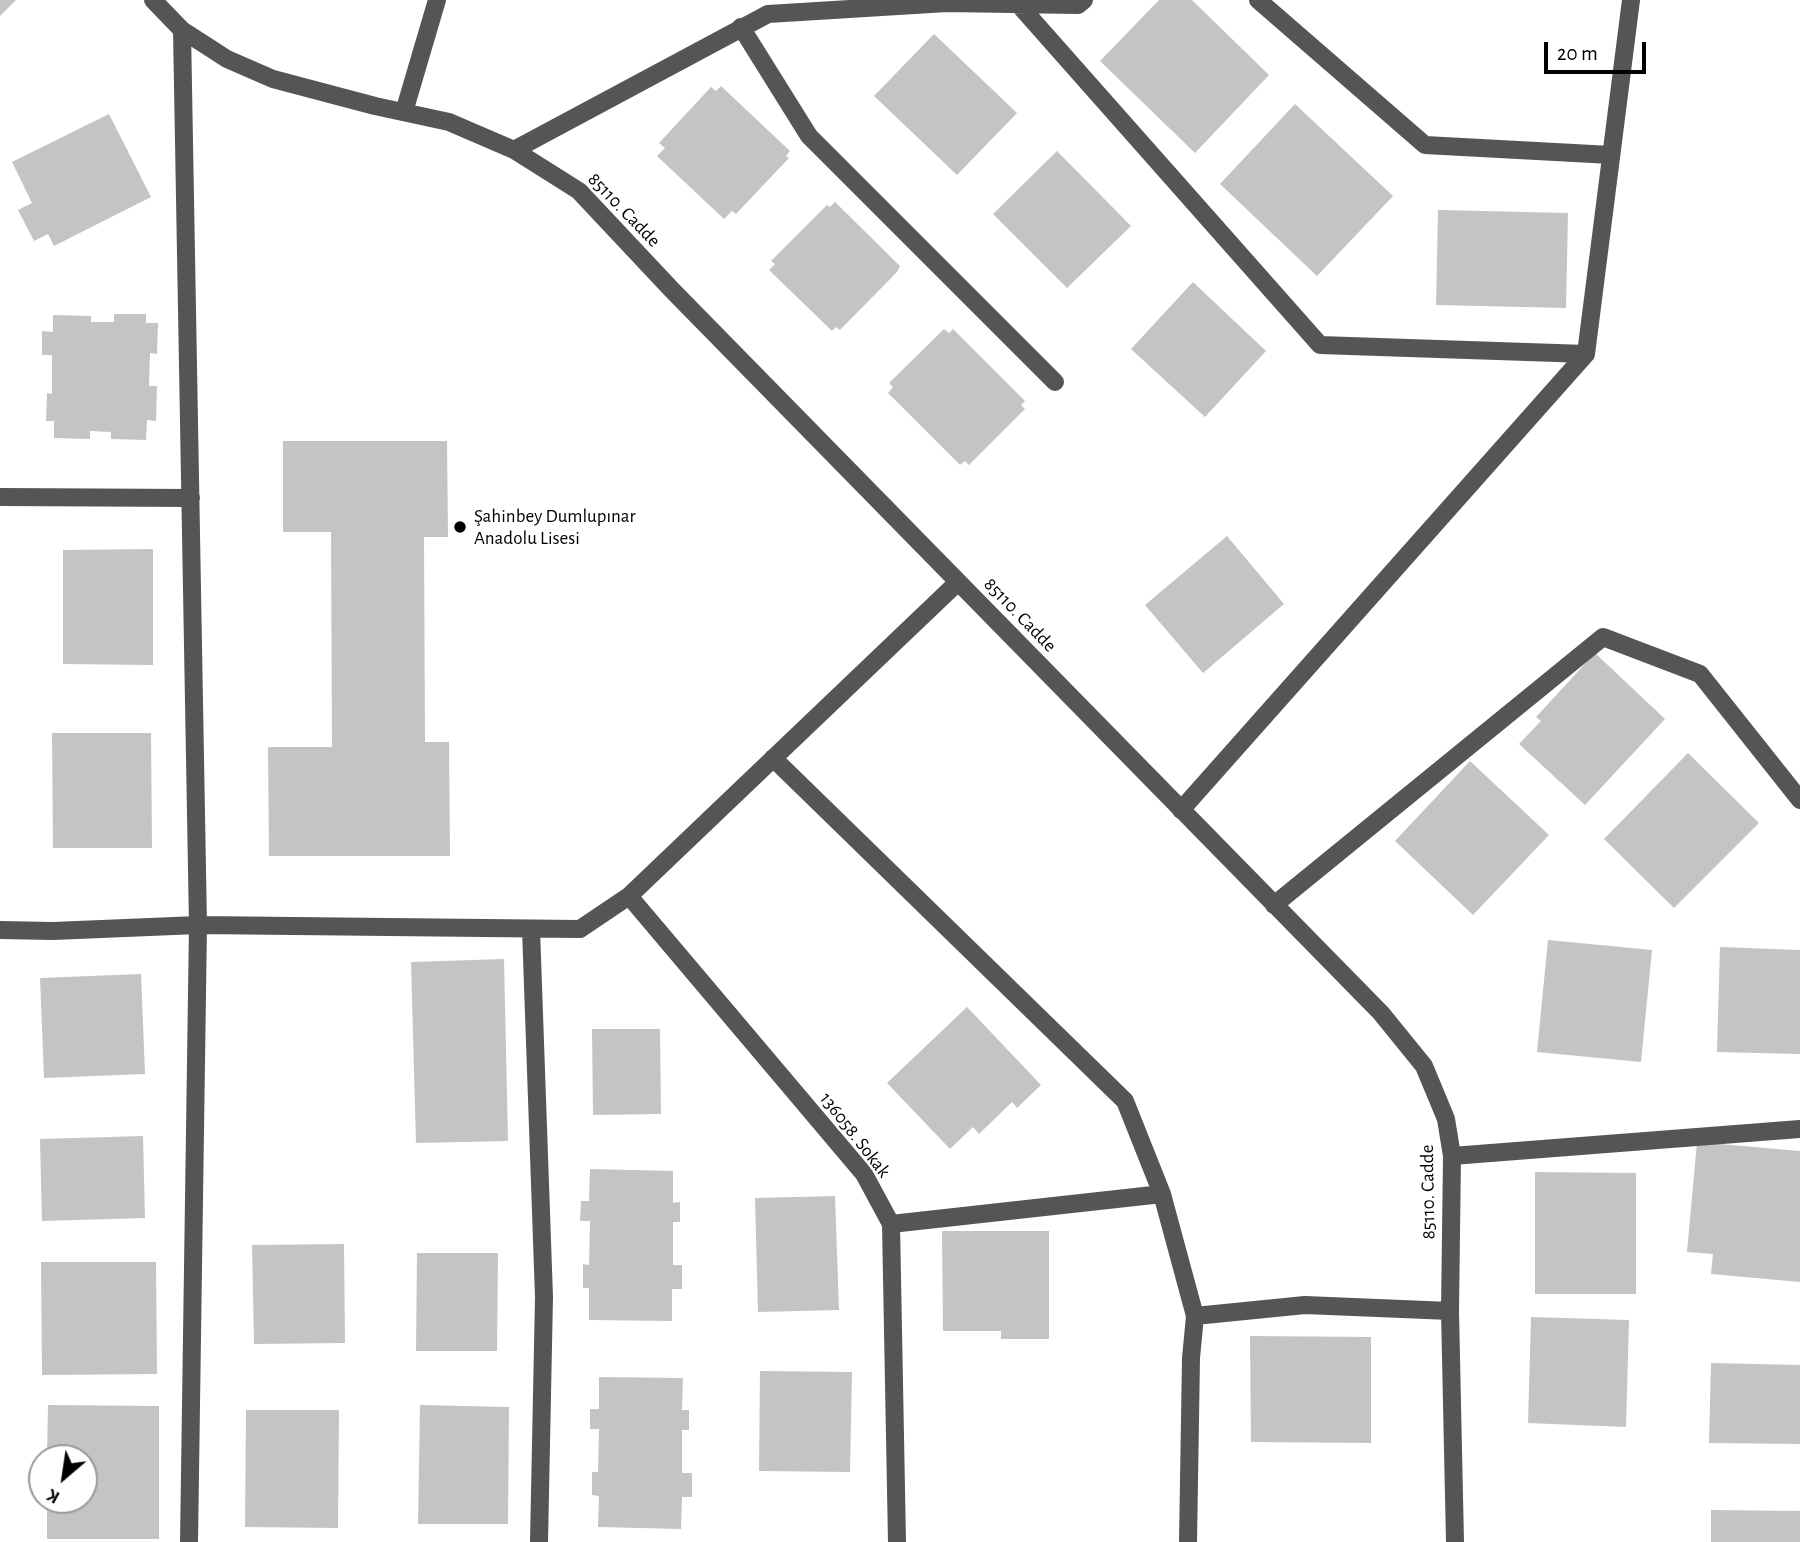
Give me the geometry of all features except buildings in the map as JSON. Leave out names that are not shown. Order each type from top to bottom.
[{"type":"street","name":"85110. Cadde","points":[[153,0],[182,30],[227,59],[272,79],[449,122],[514,150],[579,191],[671,290],[1381,1013],[1424,1066],[1446,1119],[1452,1156],[1450,1311],[1455,1542]]},
{"type":"street","points":[[404,112],[437,0]]},
{"type":"street","points":[[514,150],[768,13],[947,3],[1078,5],[1084,0]]},
{"type":"street","points":[[1258,0],[1425,145],[1611,155]]},
{"type":"street","points":[[1181,810],[1586,354],[1631,0]]},
{"type":"street","points":[[1020,6],[1320,345],[1586,354]]},
{"type":"street","points":[[741,27],[809,136],[1055,382]]},
{"type":"street","points":[[182,30],[198,925],[189,1542]]},
{"type":"street","points":[[0,497],[191,498]]},
{"type":"street","points":[[0,930],[53,931],[198,925],[580,929],[629,896],[958,582]]},
{"type":"street","points":[[1274,905],[1602,637],[1700,674],[1800,800]]},
{"type":"street","points":[[773,758],[1125,1101],[1162,1194],[1195,1316],[1191,1358],[1188,1542]]},
{"type":"street","name":"136058. Sokak","points":[[629,896],[864,1174],[891,1224],[897,1542]]},
{"type":"street","points":[[531,929],[544,1297],[539,1542]]},
{"type":"street","points":[[1452,1156],[1800,1129]]},
{"type":"street","points":[[891,1224],[1162,1194]]},
{"type":"street","points":[[1195,1316],[1305,1305],[1450,1311]]},
{"type":"place","name":"Şahinbey Dumlupınar Anadolu Lisesi","points":[[460,527]]}]
